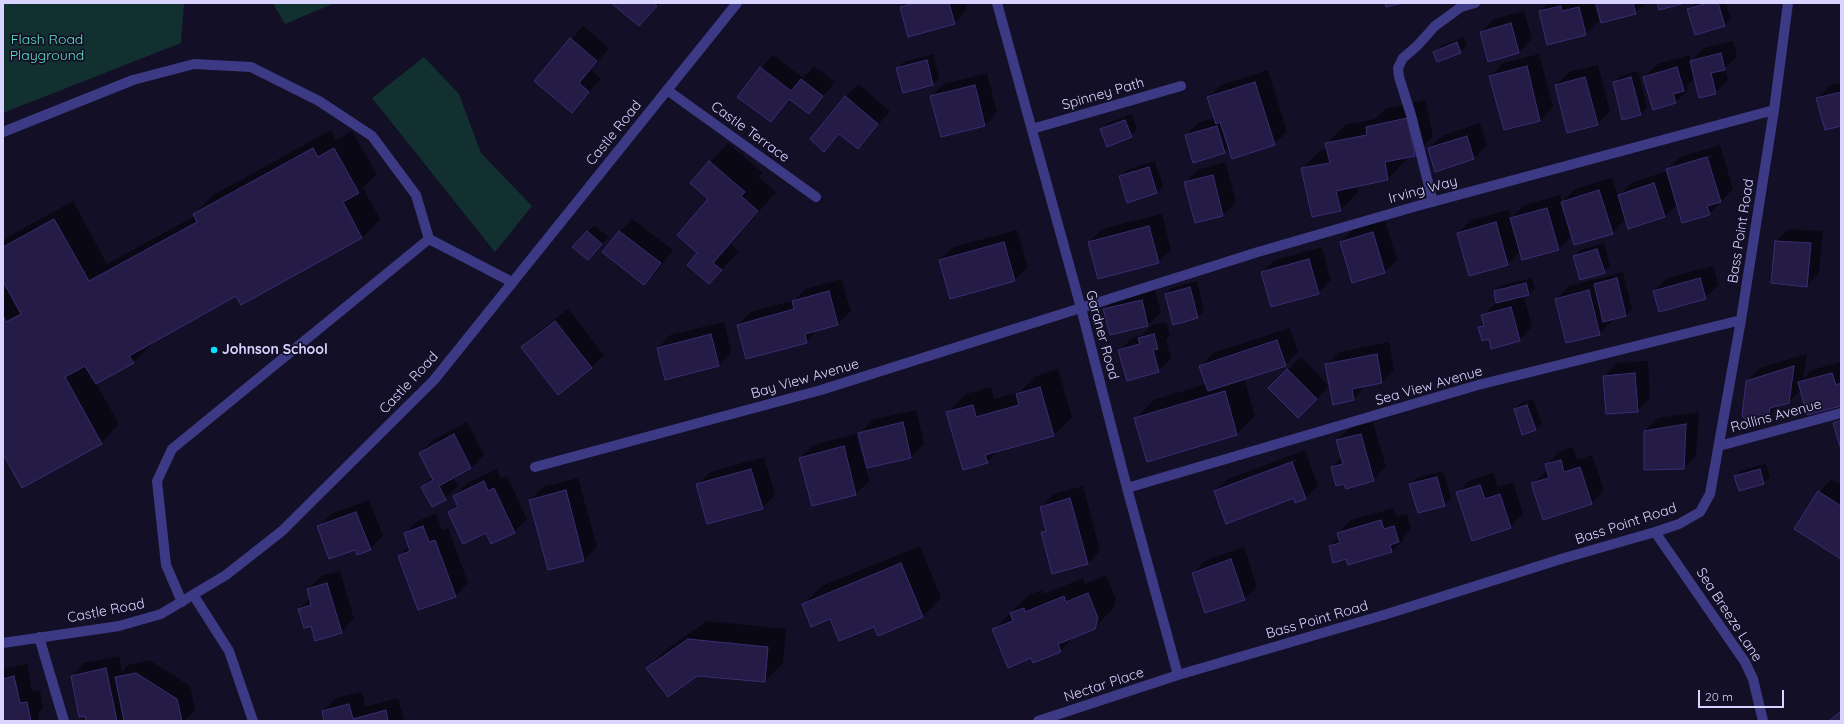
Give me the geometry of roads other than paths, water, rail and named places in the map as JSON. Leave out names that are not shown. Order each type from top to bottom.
[{"type":"street","name":"Castle Road","points":[[3,643],[119,626],[162,614],[194,596],[226,575],[282,531],[434,380],[737,3]]},
{"type":"street","name":"Gardner Road","points":[[998,3],[1081,308],[1127,488],[1178,675]]},
{"type":"street","points":[[1433,202],[1418,141],[1399,77],[1398,68],[1403,58],[1417,46],[1435,26],[1461,7],[1474,3]]},
{"type":"street","name":"Bass Point Road","points":[[1178,675],[1387,614],[1655,532],[1679,524],[1700,512],[1710,494],[1741,320],[1774,110],[1788,3]]},
{"type":"street","points":[[3,132],[133,80],[194,64],[251,67],[319,101],[372,136],[416,195],[429,239],[512,282]]},
{"type":"street","name":"Spinney Path","points":[[1032,129],[1181,86]]},
{"type":"street","name":"Castle Terrace","points":[[667,90],[816,197]]},
{"type":"street","name":"Irving Way","points":[[1081,308],[1258,252],[1433,202],[1774,110]]},
{"type":"street","points":[[182,602],[166,566],[157,481],[172,449],[429,239]]},
{"type":"street","name":"Bay View Avenue","points":[[535,467],[821,390],[1081,308]]},
{"type":"street","name":"Sea View Avenue","points":[[1127,488],[1478,385],[1741,320]]},
{"type":"street","name":"Rollins Avenue","points":[[1719,446],[1841,413]]},
{"type":"street","name":"Sea Breeze Lane","points":[[1655,532],[1745,662],[1753,679],[1764,721]]},
{"type":"street","points":[[194,596],[229,650],[254,721]]},
{"type":"street","points":[[39,637],[64,721]]},
{"type":"street","name":"Nectar Place","points":[[1038,721],[1178,675]]},
{"type":"place","name":"Johnson School","points":[[214,350]]},
{"type":"park label","name":"Flash Road Playground","points":[[47,48]]}]
